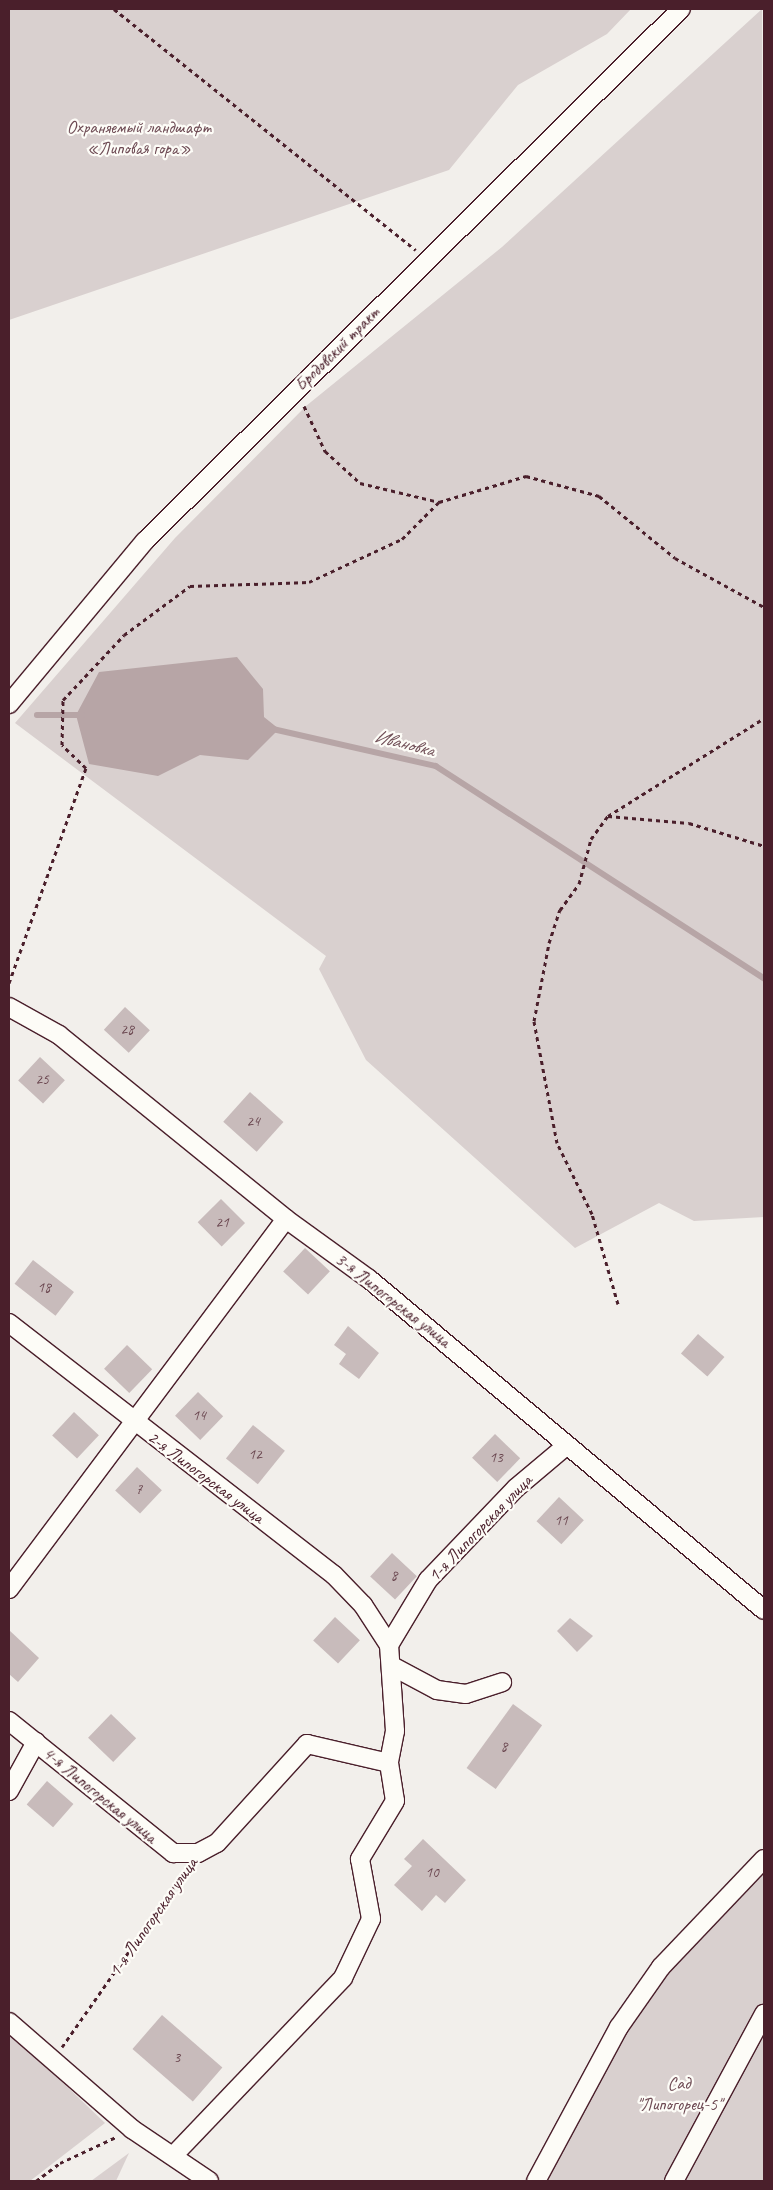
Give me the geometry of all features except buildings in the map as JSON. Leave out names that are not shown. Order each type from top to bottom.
[{"type":"street","name":"Бродовский тракт","points":[[9,704],[145,541],[681,9]]},
{"type":"street","name":"3-я Липогорская улица","points":[[9,1007],[59,1035],[286,1219],[414,1315],[566,1446],[764,1610]]},
{"type":"street","points":[[9,1589],[286,1219]]},
{"type":"street","name":"2-я Липогорская улица","points":[[9,1323],[134,1422],[334,1575],[363,1605],[388,1645]]},
{"type":"street","name":"1-я Липогорская улица","points":[[388,1645],[428,1580],[516,1488],[566,1446]]},
{"type":"street","points":[[174,2155],[343,1978],[371,1919],[360,1858],[396,1801],[388,1763],[395,1731],[392,1666],[388,1645]]},
{"type":"street","points":[[392,1666],[437,1690],[466,1694],[502,1682]]},
{"type":"street","name":"4-я Липогорская улица","points":[[9,1721],[150,1838],[173,1853],[198,1853]]},
{"type":"street","points":[[9,1791],[36,1742]]},
{"type":"street","name":"1-я Липогорская улица","points":[[198,1853],[217,1844],[235,1826],[307,1744],[388,1763]]},
{"type":"street","points":[[536,2181],[619,2027],[661,1967],[764,1859]]},
{"type":"street","points":[[674,2181],[764,2014]]},
{"type":"street","points":[[9,2022],[132,2129],[174,2155],[209,2181]]},
{"type":"path","points":[[114,9],[428,260]]},
{"type":"path","points":[[296,390],[325,451],[360,482],[439,502]]},
{"type":"path","points":[[9,983],[86,768],[62,745],[63,700],[124,635],[190,586],[309,582],[402,539],[439,502],[526,476],[599,496],[675,558],[764,607]]},
{"type":"path","points":[[618,1304],[592,1214],[557,1143],[534,1021],[548,943],[560,910],[579,884],[591,838],[608,816],[764,718]]},
{"type":"path","points":[[608,816],[689,823],[764,846]]},
{"type":"path","name":"1-я Липогорская улица","points":[[53,2059],[198,1853]]},
{"type":"path","points":[[36,2181],[60,2163],[132,2129]]},
{"type":"green space","name":"Охраняемый ландшафт «Липовая гора»","points":[[9,9],[631,9],[607,34],[518,85],[449,170],[9,320]]},
{"type":"green space","points":[[762,9],[764,1217],[694,1221],[659,1203],[575,1248],[366,1060],[319,969],[326,956],[15,723],[175,538],[306,406],[502,247]]},
{"type":"green space","name":"Сад \"Липогорец-5\"","points":[[764,1862],[764,2181],[530,2181],[619,2027]]},
{"type":"green space","points":[[9,2031],[105,2123],[30,2181],[9,2181]]},
{"type":"green space","points":[[129,2153],[116,2181],[91,2181]]},
{"type":"shaded area","points":[[237,657],[263,689],[264,717],[279,729],[248,760],[200,755],[158,776],[89,764],[76,715],[99,672]]},
{"type":"waterway","name":"Ивановка","points":[[37,715],[82,715]]},
{"type":"waterway","name":"Ивановка","points":[[273,729],[436,766],[764,978]]}]
